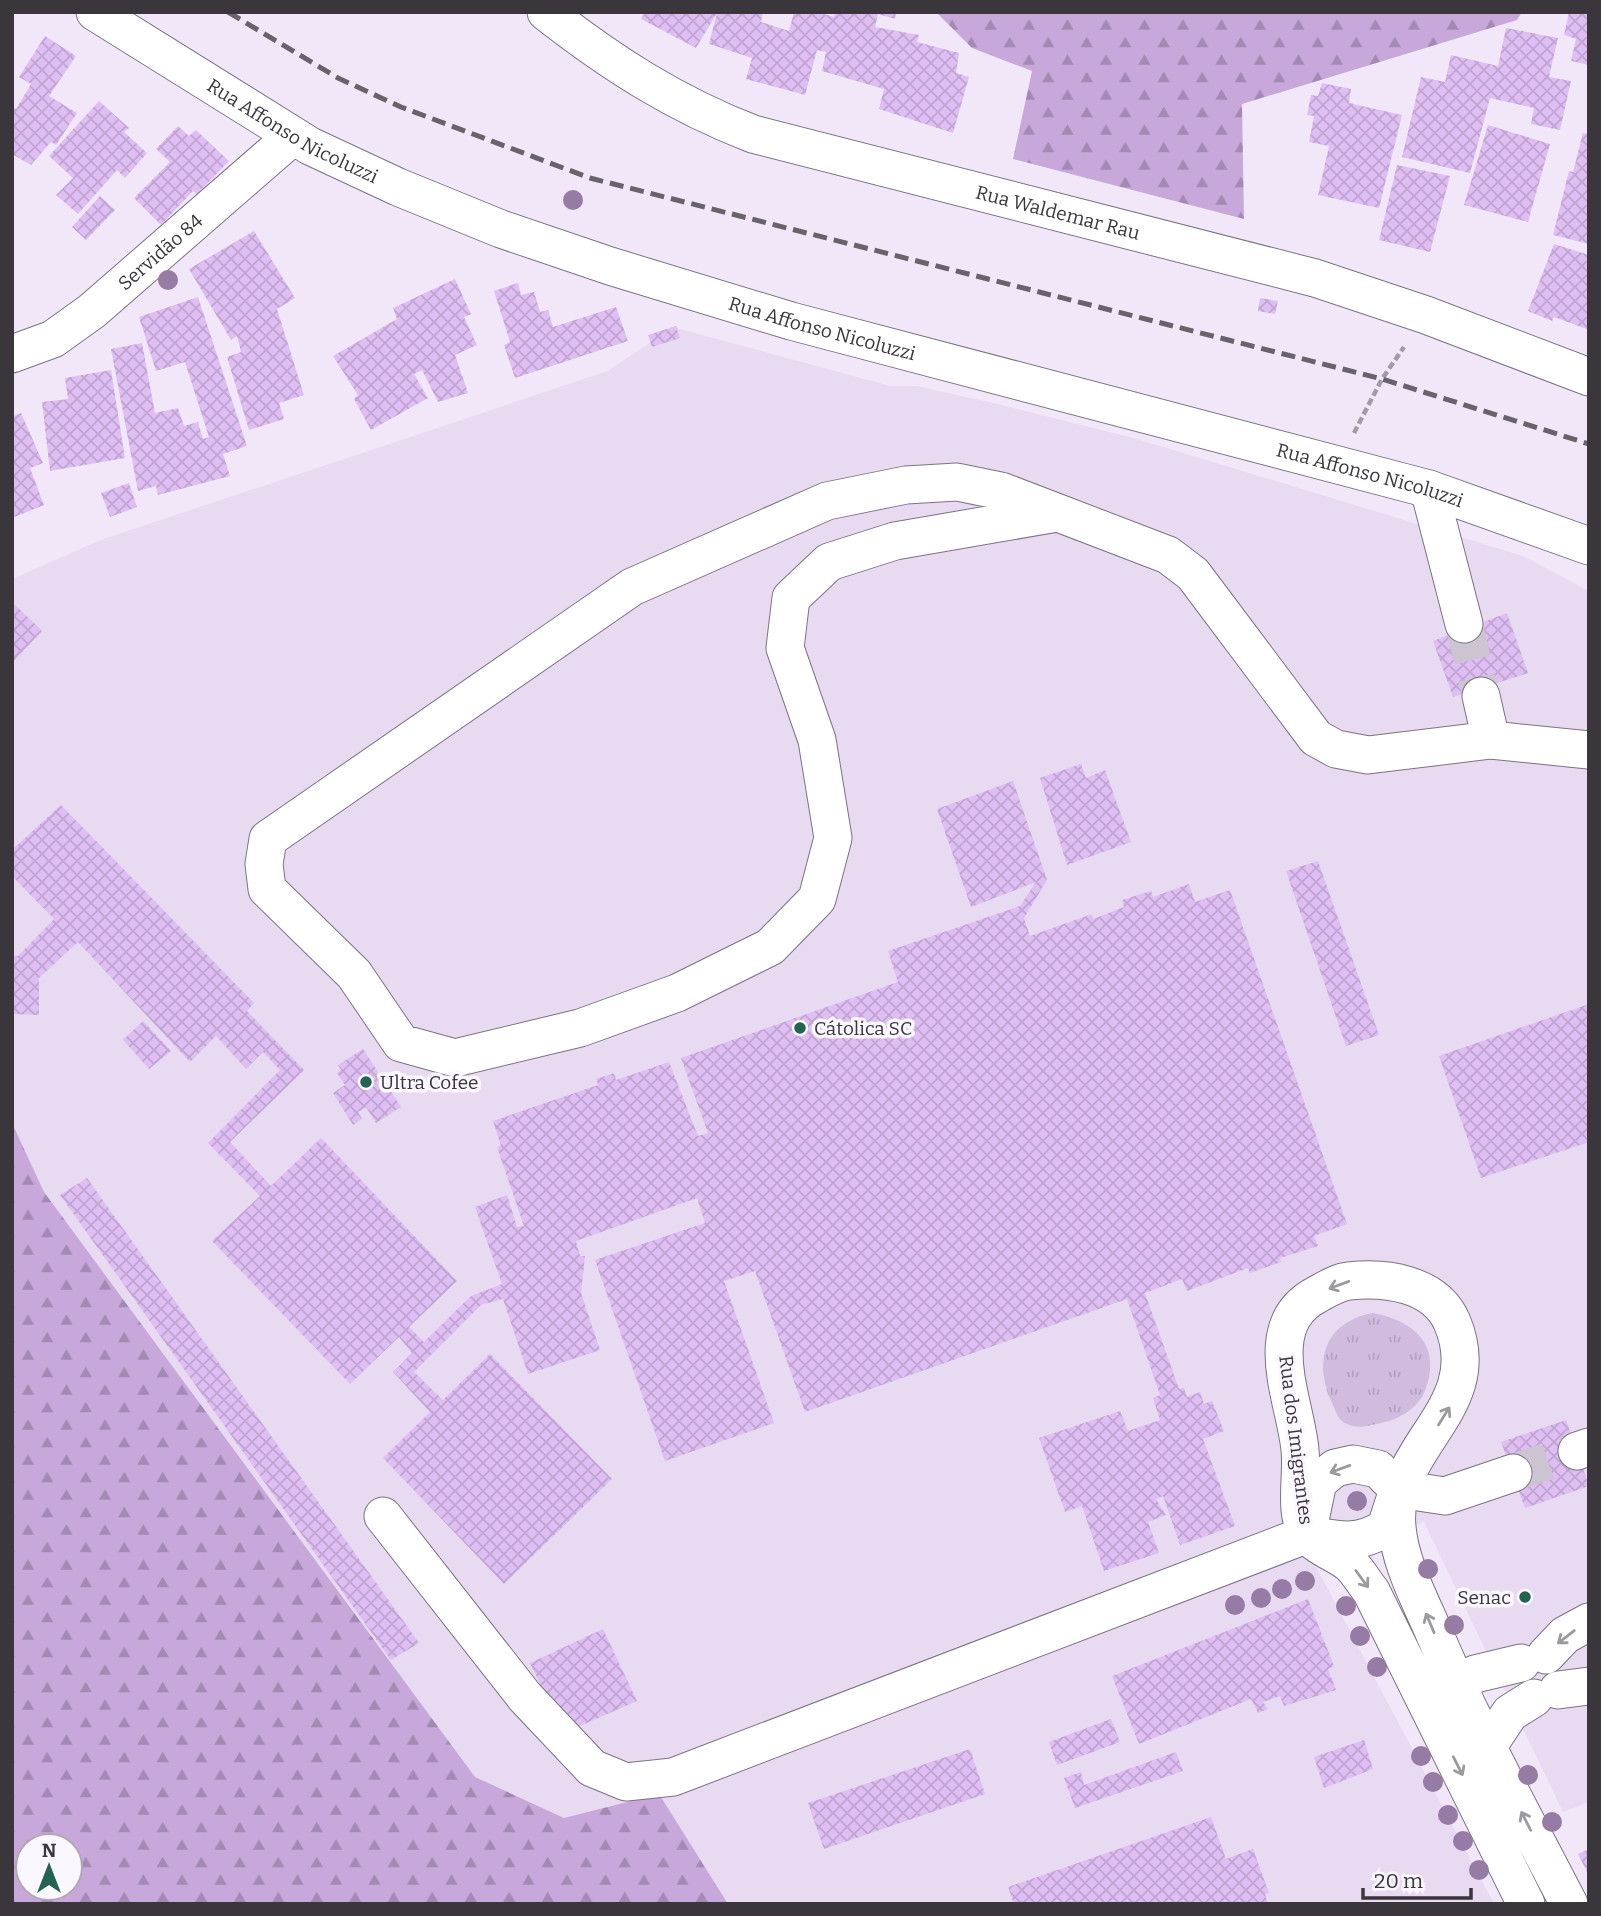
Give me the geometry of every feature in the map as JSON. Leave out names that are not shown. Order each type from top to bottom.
[{"type":"street","name":"Rua Affonso Nicoluzzi","points":[[94,12],[301,141],[398,187],[501,229],[623,270],[791,321],[1339,463],[1429,489],[1589,546]]},
{"type":"street","name":"Rua Waldemar Rau","points":[[547,12],[600,54],[645,84],[700,114],[753,134],[1218,252],[1426,315],[1589,377]]},
{"type":"street","points":[[107,323],[172,256],[301,141]]},
{"type":"street","name":"Servidão 84","points":[[15,353],[53,339],[92,311],[301,141]]},
{"type":"street","points":[[1057,513],[882,545],[829,562],[791,598],[785,648],[817,740],[833,838],[817,899],[769,947],[677,993],[580,1028],[454,1058],[401,1043],[354,974],[267,889],[264,864],[268,839],[632,587],[827,501],[906,485],[957,482],[1001,491],[1168,555],[1193,574],[1316,738],[1336,749],[1368,755],[1491,740],[1587,748]]},
{"type":"street","points":[[1429,489],[1464,624]]},
{"type":"street","points":[[1481,695],[1491,740]]},
{"type":"street","name":"Rua dos Imigrantes","points":[[1527,1904],[1442,1695],[1400,1550],[1396,1524],[1398,1489],[1415,1453],[1450,1408],[1457,1382],[1459,1350],[1452,1321],[1436,1301],[1411,1286],[1377,1278],[1342,1281],[1309,1298],[1292,1317],[1285,1343],[1284,1372],[1300,1450],[1301,1513],[1308,1534],[1352,1565],[1442,1695],[1488,1746],[1569,1904]]},
{"type":"street","points":[[1308,1534],[1313,1494],[1318,1482],[1335,1468],[1353,1464],[1378,1469],[1398,1489],[1445,1496],[1513,1473]]},
{"type":"street","points":[[383,1516],[535,1707],[592,1768],[626,1782],[673,1777],[1308,1534],[1347,1541],[1375,1535],[1386,1527],[1398,1489]]},
{"type":"street","points":[[1442,1695],[1475,1674],[1534,1659],[1565,1635],[1589,1622]]},
{"type":"street","points":[[1488,1746],[1510,1713],[1560,1691]]},
{"type":"path","points":[[1339,463],[1381,379],[1426,315]]},
{"type":"shaded area","name":"Cátolica SC","points":[[673,327],[890,386],[916,386],[1137,439],[1523,556],[1589,591],[1589,1802],[1563,1812],[1424,1522],[1314,1563],[1494,1904],[728,1904],[658,1794],[349,1904],[12,1904],[12,579],[101,540],[608,371]]},
{"type":"green space","points":[[936,12],[1522,12],[1517,20],[1242,104],[1244,219],[1013,159],[1032,71],[972,48]]},
{"type":"green space","points":[[12,1123],[44,1192],[475,1777],[564,1818],[659,1794],[728,1904],[12,1904]]},
{"type":"green space","points":[[1372,1313],[1401,1322],[1421,1338],[1427,1348],[1430,1375],[1422,1396],[1415,1406],[1405,1413],[1373,1425],[1352,1426],[1341,1421],[1332,1403],[1323,1373],[1324,1359],[1333,1335],[1343,1325]]},
{"type":"building","points":[[645,12],[763,12],[761,22],[789,31],[794,12],[817,12],[834,17],[835,12],[896,12],[895,19],[878,14],[875,27],[919,35],[917,42],[959,53],[956,73],[969,77],[953,133],[879,109],[884,89],[822,71],[826,52],[817,50],[805,95],[746,79],[752,58],[709,44],[717,13],[696,48],[641,19]]},
{"type":"building","points":[[1569,12],[1589,12],[1589,65],[1571,61],[1576,39],[1564,35]]},
{"type":"building","points":[[1506,28],[1558,38],[1549,77],[1571,81],[1560,130],[1531,124],[1534,108],[1490,98],[1470,173],[1402,157],[1421,77],[1445,82],[1451,55],[1498,66]]},
{"type":"building","points":[[45,36],[76,56],[49,96],[77,113],[56,145],[51,142],[31,165],[12,154],[12,107],[16,109],[31,84],[19,77]]},
{"type":"building","points":[[1322,83],[1351,89],[1349,103],[1402,115],[1379,208],[1318,195],[1329,146],[1309,142],[1314,116],[1307,115],[1311,95],[1318,96]]},
{"type":"building","points":[[99,101],[129,128],[124,132],[147,153],[125,178],[117,170],[78,214],[56,195],[73,178],[49,156]]},
{"type":"building","points":[[1488,125],[1550,144],[1528,222],[1464,205]]},
{"type":"building","points":[[178,126],[189,136],[196,130],[229,161],[197,194],[193,191],[161,225],[134,198],[170,162],[156,149]]},
{"type":"building","points":[[1583,133],[1589,134],[1589,244],[1553,235],[1569,171],[1573,172]]},
{"type":"building","points":[[1397,165],[1450,176],[1430,252],[1379,240]]},
{"type":"building","points":[[100,196],[115,210],[86,240],[72,227]]},
{"type":"building","points":[[254,231],[295,298],[277,309],[304,395],[279,403],[284,419],[249,430],[227,357],[241,352],[237,336],[231,340],[189,269]]},
{"type":"building","points":[[1554,244],[1589,255],[1589,330],[1554,317],[1552,321],[1528,311]]},
{"type":"building","points":[[455,279],[471,314],[464,317],[477,345],[455,355],[468,393],[438,402],[422,370],[414,374],[428,398],[371,430],[354,399],[358,395],[333,356],[397,319],[393,308]]},
{"type":"building","points":[[518,283],[521,295],[534,292],[540,312],[548,310],[553,327],[616,307],[628,341],[515,378],[504,345],[510,342],[494,291]]},
{"type":"building","points":[[198,297],[247,446],[223,454],[230,476],[158,495],[156,486],[138,491],[111,349],[142,343],[155,413],[178,408],[184,426],[198,422],[203,439],[209,437],[185,362],[156,371],[139,317]]},
{"type":"building","points":[[1260,298],[1278,301],[1275,314],[1258,311]]},
{"type":"building","points":[[676,326],[680,338],[652,347],[648,335]]},
{"type":"building","points":[[111,370],[125,458],[50,471],[42,402],[68,399],[65,378]]},
{"type":"building","points":[[21,413],[43,463],[30,468],[44,505],[12,518],[12,417]]},
{"type":"building","points":[[129,483],[137,507],[110,517],[101,493]]},
{"type":"building","points":[[12,602],[42,631],[12,663]]},
{"type":"building","points":[[1507,613],[1528,673],[1453,697],[1433,641]]},
{"type":"building","points":[[1081,764],[1086,778],[1105,770],[1131,842],[1067,865],[1040,778]]},
{"type":"building","points":[[1013,781],[1047,880],[1024,918],[1030,936],[1092,914],[1093,919],[1124,907],[1122,900],[1151,891],[1153,897],[1189,884],[1195,902],[1230,890],[1347,1224],[1314,1236],[1318,1246],[1280,1258],[1281,1262],[1250,1273],[1248,1268],[1187,1291],[1182,1279],[1145,1293],[1179,1389],[1184,1388],[1187,1397],[1200,1392],[1204,1404],[1212,1401],[1224,1431],[1203,1439],[1235,1526],[1180,1545],[1163,1496],[1156,1499],[1166,1515],[1148,1522],[1159,1553],[1104,1571],[1082,1506],[1065,1512],[1039,1438],[1120,1411],[1128,1431],[1160,1420],[1153,1398],[1160,1395],[1127,1299],[805,1412],[755,1271],[724,1281],[774,1423],[665,1461],[595,1260],[705,1223],[697,1198],[576,1241],[580,1256],[585,1256],[581,1293],[600,1350],[528,1374],[503,1299],[481,1305],[414,1372],[443,1400],[490,1354],[612,1479],[504,1584],[383,1458],[430,1412],[393,1372],[412,1353],[399,1337],[350,1384],[212,1241],[260,1196],[208,1143],[280,1070],[263,1052],[246,1069],[216,1036],[190,1062],[78,942],[39,978],[39,1015],[12,1014],[12,956],[18,956],[54,919],[12,876],[12,850],[61,805],[254,1003],[247,1011],[304,1070],[230,1142],[271,1186],[321,1138],[457,1281],[409,1327],[424,1342],[471,1296],[502,1284],[475,1207],[507,1195],[517,1227],[524,1226],[497,1147],[501,1146],[493,1121],[598,1085],[596,1079],[614,1073],[616,1080],[669,1062],[698,1136],[708,1133],[681,1058],[898,982],[888,951],[1020,906],[1036,882],[971,907],[937,809]]},
{"type":"building","points":[[1318,861],[1379,1035],[1346,1046],[1286,871]]},
{"type":"building","points":[[1589,1004],[1589,1142],[1481,1178],[1439,1056]]},
{"type":"building","points":[[143,1021],[171,1051],[149,1069],[123,1040]]},
{"type":"building","points":[[363,1049],[401,1107],[376,1123],[366,1107],[358,1112],[362,1119],[353,1125],[333,1093],[345,1085],[337,1073],[341,1070],[338,1065]]},
{"type":"building","points":[[87,1178],[419,1643],[391,1660],[60,1195]]},
{"type":"building","points":[[1566,1420],[1589,1486],[1525,1508],[1501,1442]]},
{"type":"building","points":[[1308,1599],[1334,1666],[1328,1669],[1336,1690],[1284,1706],[1280,1696],[1263,1702],[1268,1709],[1258,1713],[1251,1699],[1139,1744],[1112,1676]]},
{"type":"building","points":[[603,1629],[637,1701],[564,1733],[530,1663]]},
{"type":"building","points":[[1111,1719],[1120,1742],[1057,1765],[1049,1742]]},
{"type":"building","points":[[1364,1740],[1373,1769],[1324,1788],[1314,1757]]},
{"type":"building","points":[[970,1749],[985,1794],[824,1849],[808,1803]]},
{"type":"building","points":[[1176,1752],[1183,1771],[1075,1808],[1064,1778],[1081,1772],[1084,1785]]},
{"type":"building","points":[[1211,1817],[1226,1859],[1253,1849],[1269,1893],[1265,1894],[1268,1904],[1014,1904],[1008,1887]]},
{"type":"building","points":[[1589,1849],[1589,1876],[1578,1854]]},
{"type":"tunnel","points":[[1464,624],[1481,696]]},
{"type":"tunnel","points":[[1513,1473],[1577,1451]]},
{"type":"railway","points":[[228,12],[338,78],[401,107],[590,178],[1382,379],[1589,444]]},
{"type":"place","name":"Cátolica SC","points":[[800,1028]]},
{"type":"place","name":"Ultra Cofee","points":[[366,1082]]},
{"type":"place","name":"Senac","points":[[1525,1597]]}]
